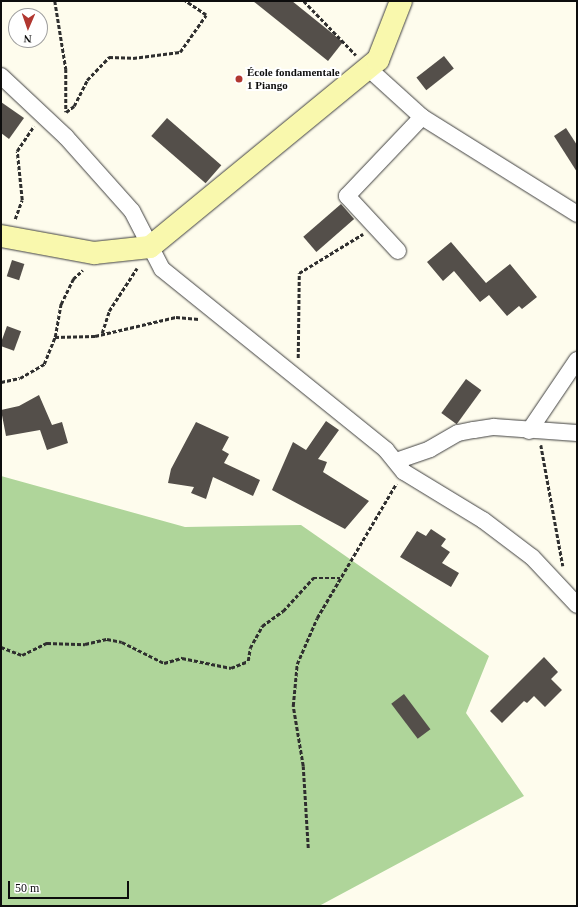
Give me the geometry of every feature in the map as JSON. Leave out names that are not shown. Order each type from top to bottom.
[{"type":"main road","points":[[5,227],[106,254],[150,247],[369,69],[378,60],[401,1]]},
{"type":"street","points":[[369,69],[422,117],[577,214]]},
{"type":"street","points":[[1,76],[48,119],[132,211],[162,269],[296,378],[400,466],[510,540],[573,600]]},
{"type":"street","points":[[398,251],[349,201],[346,196],[349,190],[422,117]]},
{"type":"street","points":[[529,431],[577,360]]},
{"type":"street","points":[[400,466],[458,433],[494,427],[529,431],[577,433]]},
{"type":"path","points":[[55,1],[66,69],[66,112],[74,106],[87,80],[109,57],[133,58],[180,52],[206,15],[186,1]]},
{"type":"path","points":[[304,1],[369,69]]},
{"type":"path","points":[[5,227],[16,220],[22,200],[17,152],[31,128],[48,119]]},
{"type":"path","points":[[296,378],[299,273],[374,226]]},
{"type":"path","points":[[102,334],[109,311],[150,247]]},
{"type":"path","points":[[1,382],[20,378],[44,364],[55,337],[61,304],[73,279],[106,254]]},
{"type":"path","points":[[55,337],[102,334],[176,317],[201,319],[219,315]]},
{"type":"path","points":[[529,431],[541,445],[573,600]]},
{"type":"path","points":[[308,848],[303,766],[292,706],[297,664],[317,618],[340,578],[367,538],[400,466]]},
{"type":"path","points":[[1,647],[22,655],[47,643],[85,644],[106,639],[122,642],[164,663],[182,658],[231,668],[248,661],[250,648],[262,626],[283,611],[313,578],[340,578]]},
{"type":"green space","points":[[1,476],[185,527],[301,525],[489,656],[466,713],[524,796],[319,906],[1,906]]},
{"type":"building","points":[[253,1],[292,1],[343,42],[328,61]]},
{"type":"building","points":[[444,56],[454,69],[426,90],[416,78]]},
{"type":"building","points":[[1,102],[24,118],[9,139],[1,133]]},
{"type":"building","points":[[167,118],[221,165],[206,183],[151,136]]},
{"type":"building","points":[[566,128],[577,145],[577,172],[554,136]]},
{"type":"building","points":[[341,204],[354,219],[316,252],[303,237]]},
{"type":"building","points":[[451,242],[486,283],[510,264],[537,297],[522,309],[519,306],[507,316],[489,295],[480,302],[454,271],[443,281],[427,262]]},
{"type":"building","points":[[12,260],[24,264],[19,280],[7,276]]},
{"type":"building","points":[[7,326],[21,331],[14,351],[1,346]]},
{"type":"building","points":[[466,379],[481,390],[457,424],[441,413]]},
{"type":"building","points":[[39,395],[52,425],[62,422],[68,443],[47,450],[40,430],[6,436],[1,410],[19,406]]},
{"type":"building","points":[[326,421],[339,430],[318,459],[327,462],[323,472],[369,501],[345,529],[272,490],[293,442],[306,450]]},
{"type":"building","points":[[196,422],[229,437],[222,450],[229,454],[224,463],[260,480],[253,496],[213,477],[206,499],[191,493],[194,487],[168,483],[171,469]]},
{"type":"building","points":[[431,529],[446,539],[441,546],[450,552],[442,563],[459,573],[451,587],[400,557],[417,531],[426,536]]},
{"type":"building","points":[[544,657],[558,672],[551,679],[562,690],[545,707],[534,696],[527,703],[524,701],[502,723],[490,711]]},
{"type":"building","points":[[404,694],[430,729],[418,739],[391,704]]},
{"type":"place","name":"École fondamentale 1 Piango","points":[[239,79]]}]
